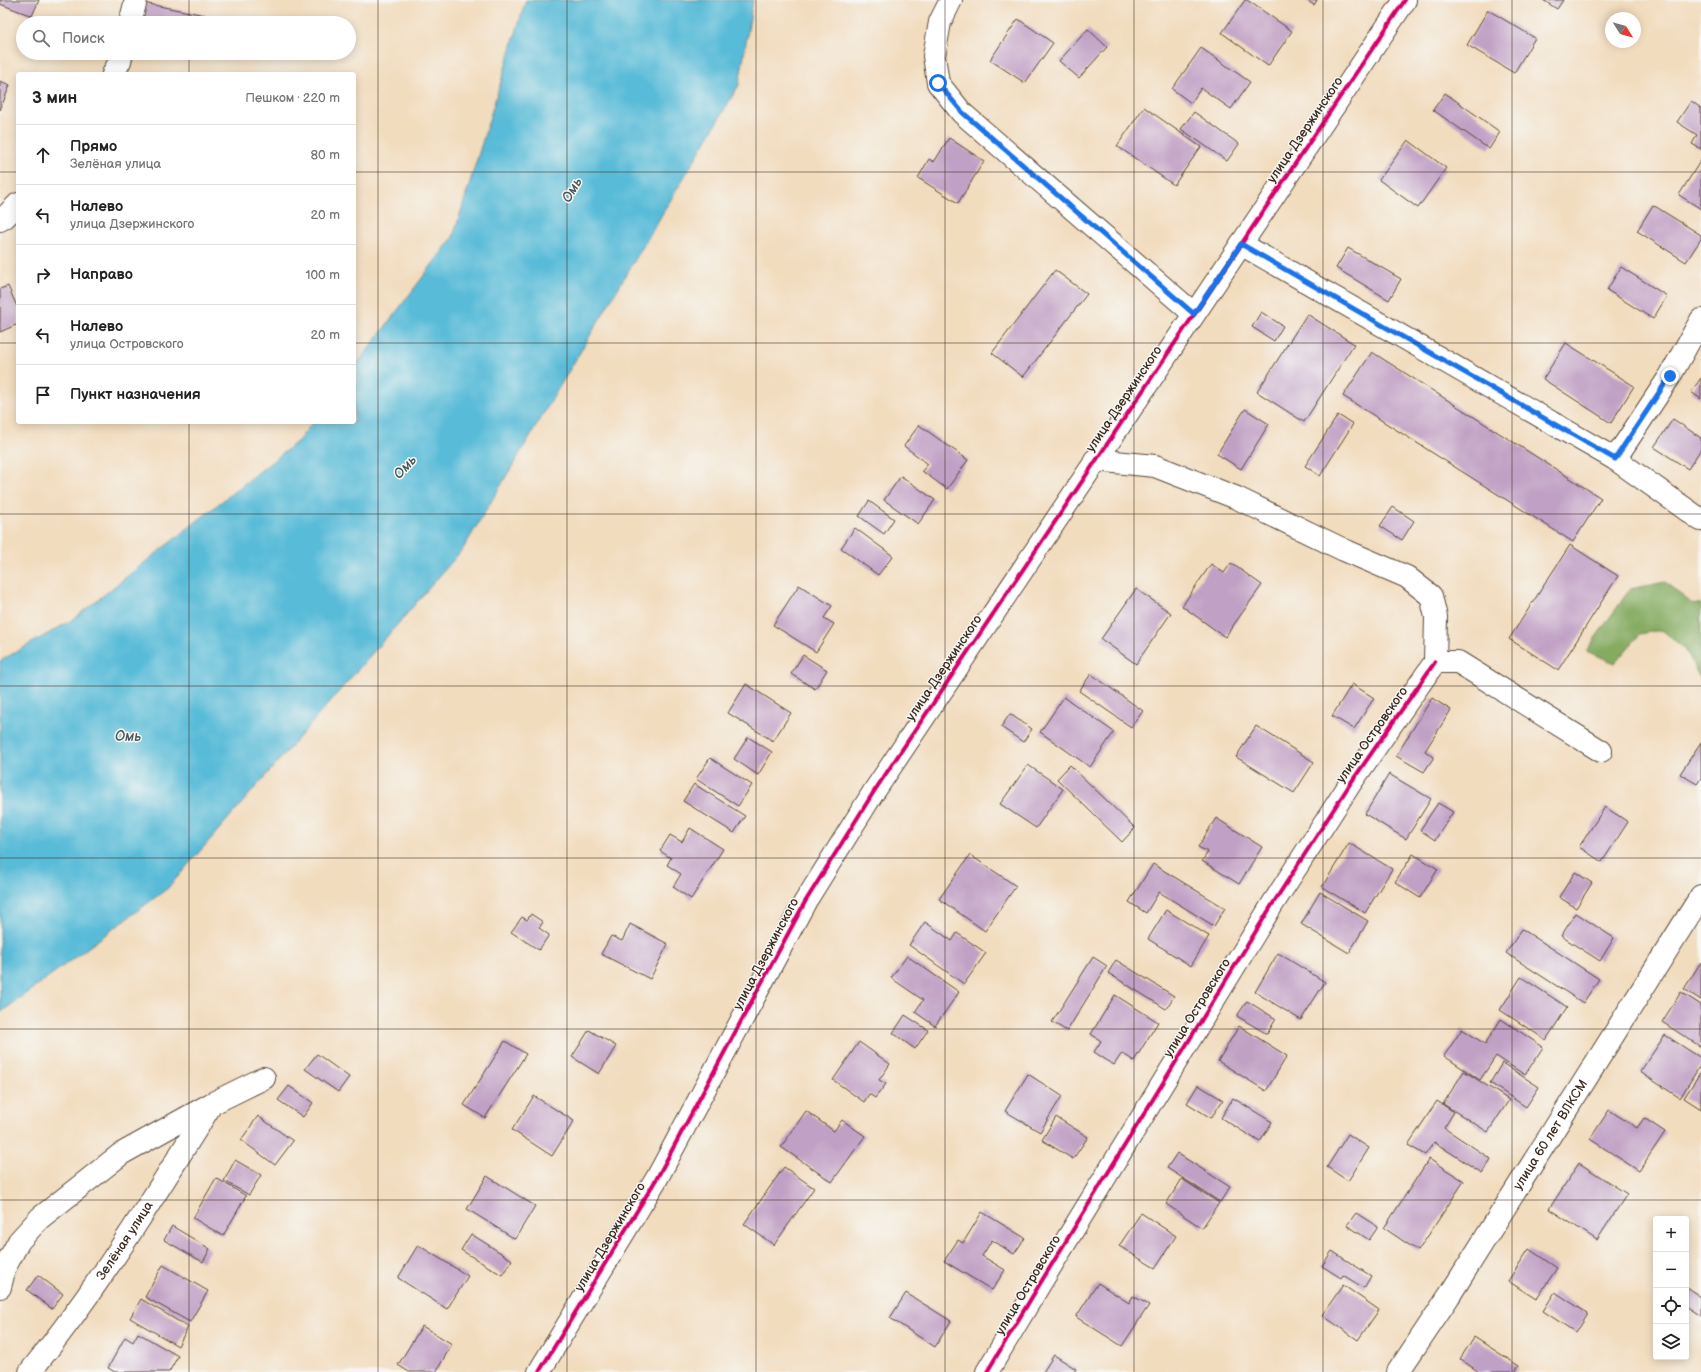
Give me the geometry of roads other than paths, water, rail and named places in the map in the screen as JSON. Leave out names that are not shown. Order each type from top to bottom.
[{"type":"street","points":[[132,16],[136,0]]},
{"type":"street","points":[[951,0],[940,22],[934,56],[938,83],[962,112],[1194,314]]},
{"type":"street","name":"улица Дзержинского","points":[[539,1372],[657,1178],[805,902],[873,792],[1405,0]]},
{"type":"street","points":[[114,72],[120,60]]},
{"type":"street","points":[[0,220],[16,206]]},
{"type":"street","points":[[1241,244],[1615,459],[1701,520]]},
{"type":"street","points":[[1615,459],[1670,376],[1701,320]]},
{"type":"street","points":[[1095,460],[1155,466],[1236,498],[1344,550],[1407,577],[1431,596],[1436,617],[1435,662],[1458,662],[1601,751]]},
{"type":"street","name":"улица Островского","points":[[987,1372],[1272,905],[1350,784],[1435,662]]},
{"type":"street","name":"улица 60 лет ВЛКСМ","points":[[1398,1372],[1449,1296],[1701,896]]},
{"type":"street","points":[[0,1288],[5,1267],[19,1242],[40,1218],[121,1154],[212,1104],[264,1078]]},
{"type":"street","name":"Зелёная улица","points":[[30,1372],[83,1304],[133,1230],[212,1104]]},
{"type":"water","name":"Омь","points":[[526,0],[753,0],[739,85],[463,549],[168,888],[0,1013],[0,661],[72,620],[298,441],[311,424],[356,424],[356,365],[453,237]]}]
